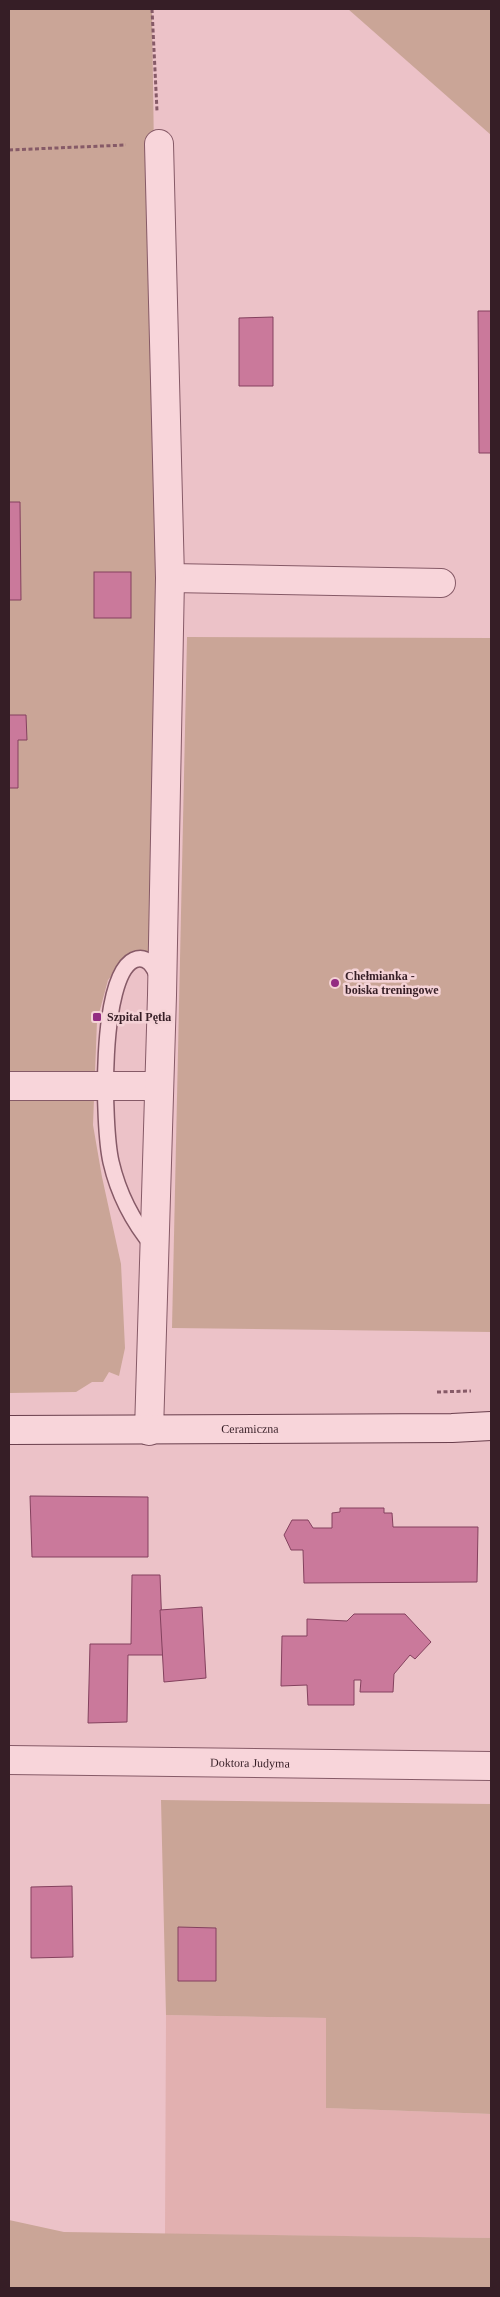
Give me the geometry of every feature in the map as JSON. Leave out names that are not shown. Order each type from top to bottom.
[{"type":"street","points":[[149,1431],[162,995],[170,578],[159,144]]},
{"type":"street","points":[[170,578],[441,583]]},
{"type":"street","points":[[9,1086],[158,1086]]},
{"type":"street","name":"Ceramiczna","points":[[9,1430],[149,1431],[491,1426]]},
{"type":"street","name":"Doktora Judyma","points":[[9,1760],[491,1766]]},
{"type":"lane","points":[[154,1248],[131,1215],[111,1161],[107,1138],[106,1085],[109,1019],[114,993],[121,974],[129,962],[138,958],[147,960],[154,967],[162,995]]},
{"type":"path","points":[[9,150],[159,144],[152,9]]},
{"type":"shaded area","points":[[9,9],[152,9],[158,443],[155,951],[132,951],[108,980],[97,1021],[93,1125],[121,1264],[125,1348],[119,1376],[109,1372],[103,1382],[92,1382],[76,1392],[9,1393]]},
{"type":"shaded area","points":[[348,9],[491,9],[491,135]]},
{"type":"shaded area","name":"Chełmianka - boiska treningowe","points":[[187,637],[491,638],[491,1332],[172,1328]]},
{"type":"shaded area","points":[[161,1800],[491,1804],[491,2114],[326,2108],[326,2018],[166,2015]]},
{"type":"shaded area","points":[[166,2015],[326,2018],[327,2108],[491,2114],[491,2238],[165,2234]]},
{"type":"shaded area","points":[[9,2220],[64,2232],[491,2238],[491,2288],[9,2288]]},
{"type":"building","points":[[478,311],[491,311],[491,453],[479,453]]},
{"type":"building","points":[[273,317],[273,386],[239,386],[239,318]]},
{"type":"building","points":[[9,502],[20,502],[21,600],[9,600]]},
{"type":"building","points":[[94,572],[131,572],[131,618],[94,618]]},
{"type":"building","points":[[9,715],[26,715],[27,740],[18,740],[18,788],[9,788]]},
{"type":"building","points":[[30,1496],[148,1497],[148,1557],[32,1557]]},
{"type":"building","points":[[340,1508],[384,1508],[384,1513],[392,1513],[393,1527],[478,1527],[477,1582],[304,1583],[303,1550],[291,1550],[284,1535],[292,1520],[308,1520],[313,1528],[332,1528],[332,1513],[340,1512]]},
{"type":"building","points":[[132,1575],[160,1575],[163,1655],[128,1655],[127,1722],[88,1723],[90,1644],[131,1644]]},
{"type":"building","points":[[202,1607],[206,1678],[164,1682],[160,1610]]},
{"type":"building","points":[[354,1614],[405,1614],[431,1642],[415,1659],[410,1655],[394,1674],[393,1692],[360,1692],[361,1680],[354,1680],[354,1705],[308,1705],[307,1685],[281,1686],[282,1636],[307,1636],[307,1619],[347,1621]]},
{"type":"building","points":[[72,1886],[73,1957],[31,1958],[31,1887]]},
{"type":"building","points":[[178,1927],[216,1928],[216,1981],[178,1981]]},
{"type":"place","name":"Chełmianka - boiska treningowe","points":[[335,983]]},
{"type":"place","name":"Szpital Pętla","points":[[97,1017]]}]
